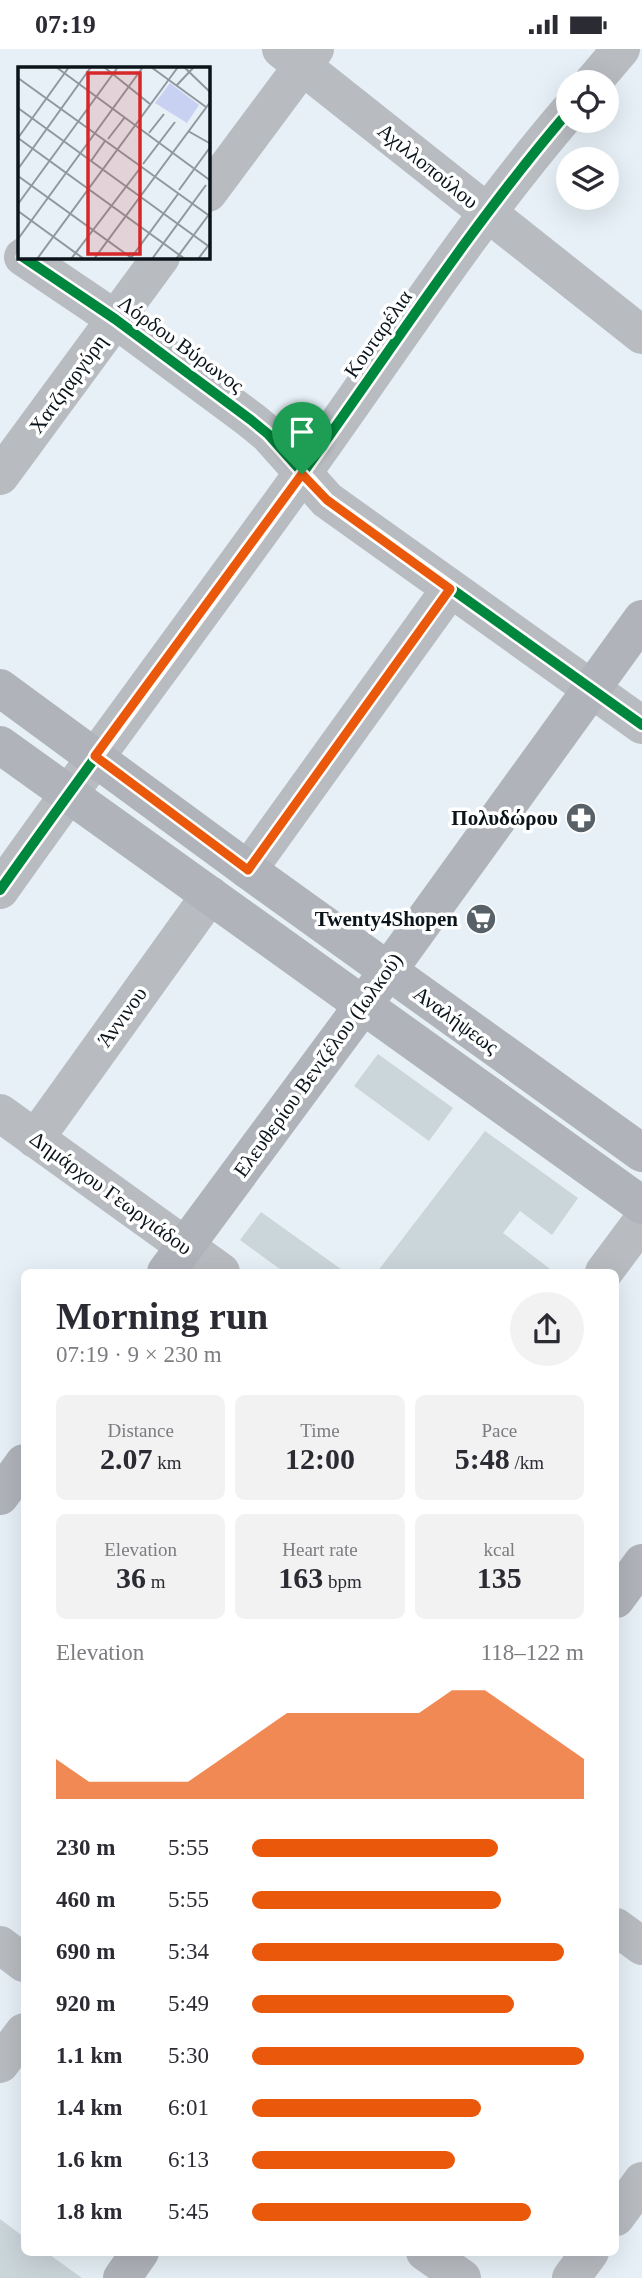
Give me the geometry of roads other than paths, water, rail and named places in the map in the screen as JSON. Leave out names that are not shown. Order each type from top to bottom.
[{"type":"main road","name":"Ελευθερίου Βενιζέλου (Ιωλκού)","points":[[176,1259],[642,619]]},
{"type":"main road","name":"Αναλήψεως","points":[[0,688],[642,1153]]},
{"type":"main road","name":"Αναλήψεως","points":[[0,745],[642,1205]]},
{"type":"main road","points":[[122,2278],[137,2256]]},
{"type":"street","points":[[603,70],[621,49]]},
{"type":"street","points":[[210,190],[299,55]]},
{"type":"street","name":"Αχιλλοπούλου","points":[[299,55],[487,213],[642,335]]},
{"type":"street","name":"Κουταρέλια","points":[[0,890],[302,474],[487,213],[520,168],[556,126]]},
{"type":"street","name":"Λόρδου Βύρωνος","points":[[0,243],[18,254]]},
{"type":"street","name":"Λόρδου Βύρωνος","points":[[26,259],[116,319],[268,434],[327,500],[642,725]]},
{"type":"street","name":"Χατζηαργύρη","points":[[0,476],[160,259]]},
{"type":"street","points":[[248,870],[450,589]]},
{"type":"street","name":"Άννινου","points":[[35,1139],[210,895]]},
{"type":"street","name":"Δημάρχου Γεωργιάδου","points":[[0,1113],[35,1139],[176,1259],[211,1269]]},
{"type":"street","points":[[606,1269],[642,1221]]},
{"type":"street","points":[[619,1929],[642,1946]]},
{"type":"street","points":[[0,1945],[21,1961]]},
{"type":"street","points":[[0,2064],[21,2036]]},
{"type":"street","points":[[619,2213],[642,2181]]},
{"type":"street","points":[[431,2256],[462,2278]]},
{"type":"street","points":[[571,2278],[587,2256]]},
{"type":"place","name":"Πολυδώρου","points":[[581,818]]},
{"type":"place","name":"Twenty4Shopen","points":[[481,919]]}]
